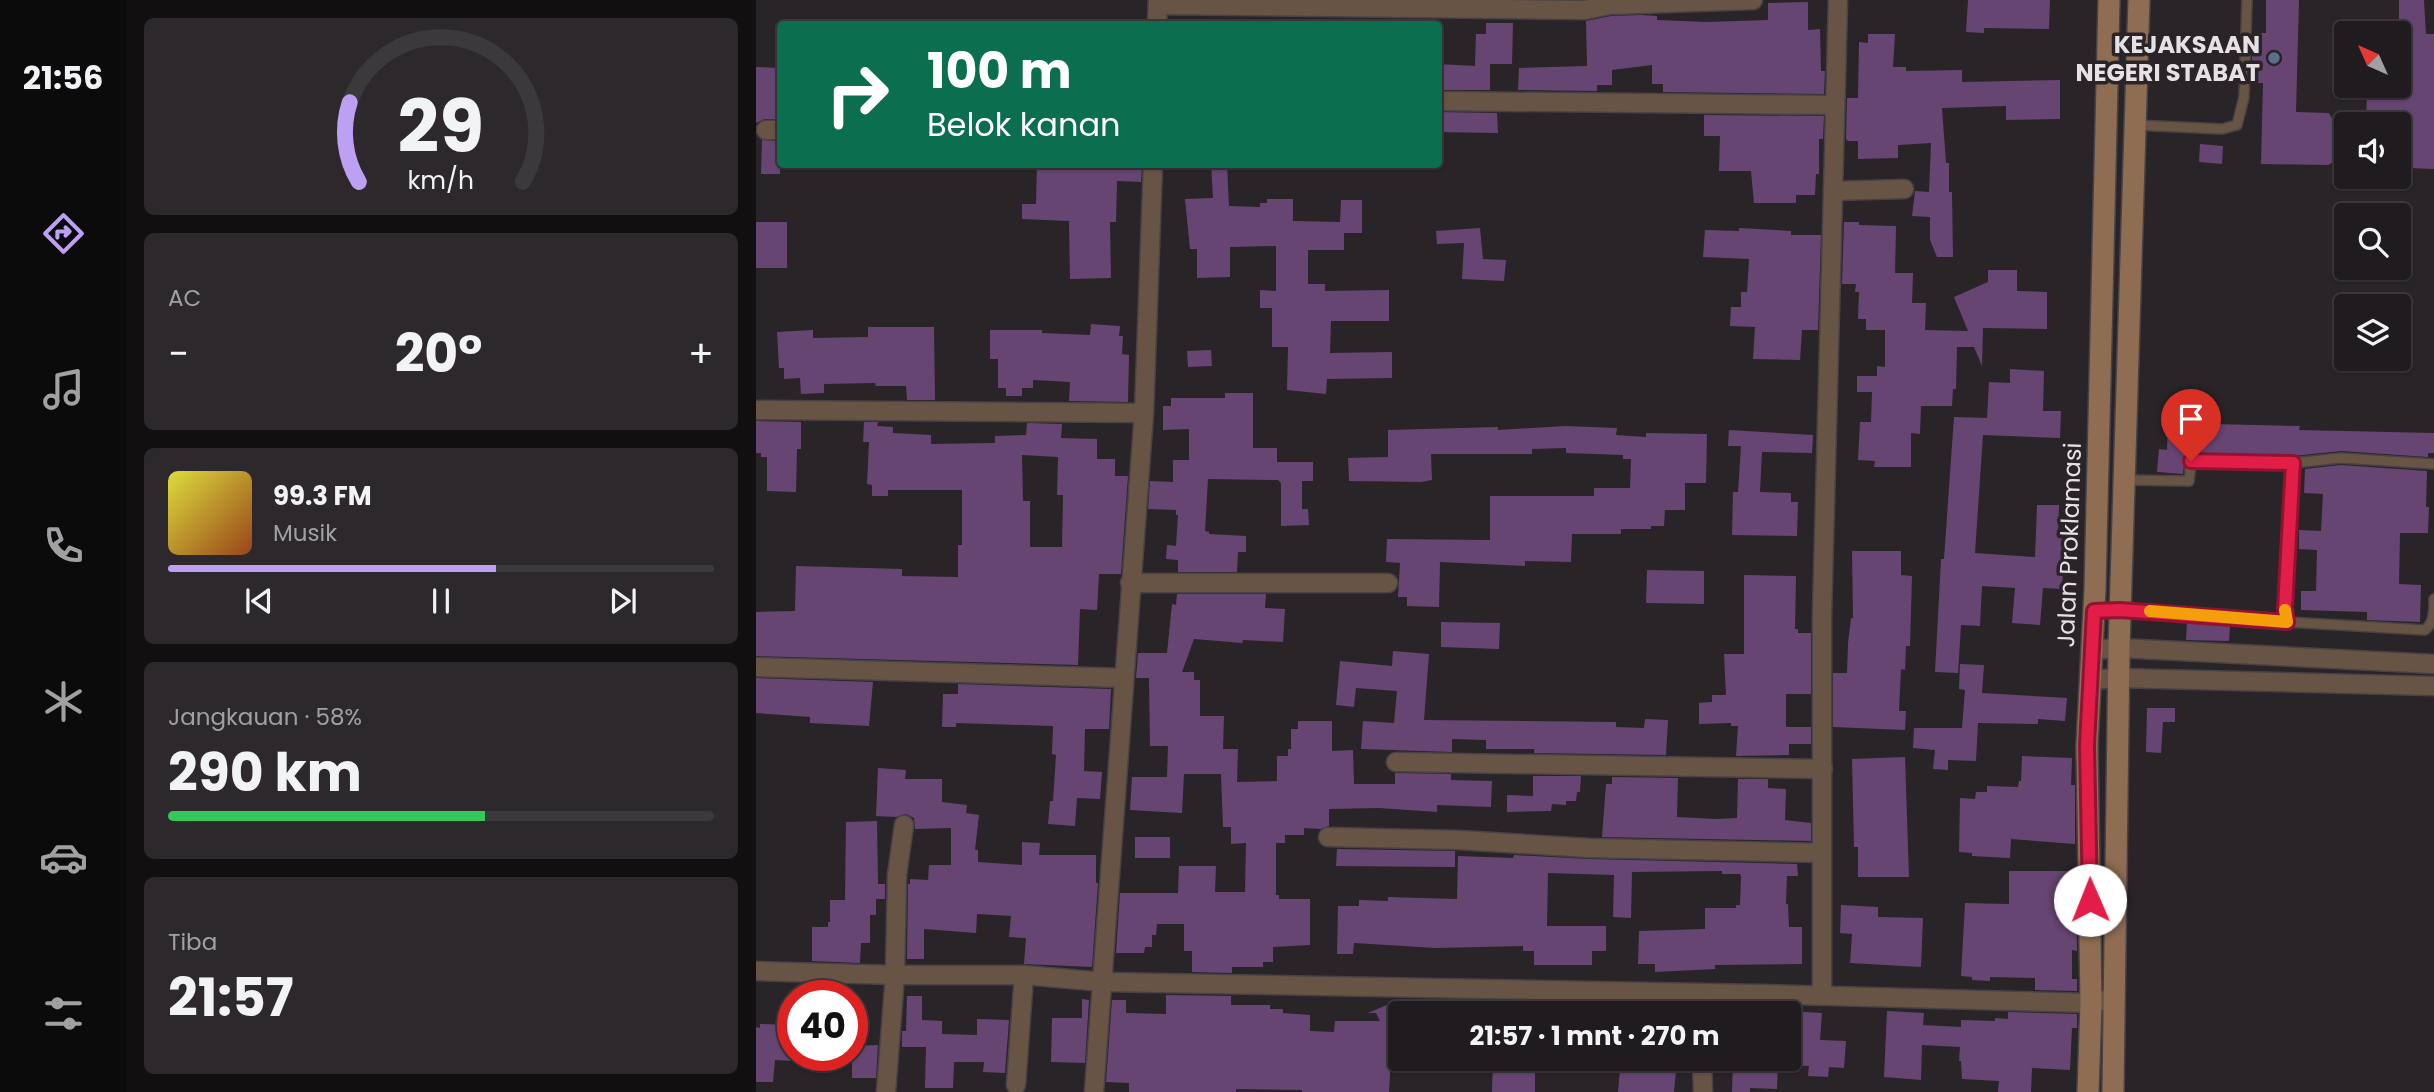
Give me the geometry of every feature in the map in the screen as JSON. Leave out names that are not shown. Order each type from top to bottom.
[{"type":"street","points":[[1157,21],[1158,3],[1585,10],[1610,5],[1753,0]]},
{"type":"street","points":[[1822,995],[1822,616],[1838,0]]},
{"type":"street","name":"Jalan Proklamasi","points":[[2088,1092],[2091,1003],[2087,745],[2094,611],[2109,0]]},
{"type":"street","points":[[2113,1092],[2119,648],[2139,0]]},
{"type":"street","points":[[1442,102],[1835,105]]},
{"type":"street","points":[[1094,1092],[1144,413],[1153,168]]},
{"type":"street","points":[[1833,191],[1904,189]]},
{"type":"street","points":[[756,410],[1144,413]]},
{"type":"street","points":[[1130,583],[1388,583]]},
{"type":"street","points":[[2092,650],[2119,648],[2434,664]]},
{"type":"street","points":[[756,667],[1124,678]]},
{"type":"street","points":[[2090,680],[2119,678],[2434,686]]},
{"type":"street","points":[[1396,762],[1822,769]]},
{"type":"street","points":[[886,1092],[895,975],[897,875],[904,825]]},
{"type":"street","points":[[1328,837],[1459,840],[1589,848],[1821,853]]},
{"type":"street","points":[[756,971],[1024,975],[1104,982],[1822,995],[2091,1003],[2115,998]]},
{"type":"street","points":[[1016,1085],[1024,975]]},
{"type":"street","points":[[1700,993],[1700,1001]]},
{"type":"street","points":[[1702,1071],[1703,1092]]},
{"type":"lane","points":[[2135,125],[2222,130],[2237,125],[2244,97],[2247,0]]},
{"type":"lane","points":[[2124,480],[2189,481],[2191,461],[2293,463],[2341,458],[2434,464]]},
{"type":"lane","points":[[2287,622],[2285,608],[2293,463]]},
{"type":"lane","points":[[2094,611],[2120,610],[2425,630],[2431,626],[2434,599]]},
{"type":"building","points":[[1968,0],[2050,0],[2049,29],[1984,28],[1984,33],[1966,32]]},
{"type":"building","name":"KEJAKSAAN NEGERI STABAT","points":[[2266,0],[2299,0],[2296,112],[2329,113],[2334,122],[2334,162],[2328,165],[2261,164],[2263,83],[2251,83],[2253,33],[2266,33]]},
{"type":"building","points":[[2399,0],[2424,0],[2426,34],[2434,34],[2434,169],[2411,168],[2411,112],[2366,112],[2367,98],[2412,98],[2412,21],[2399,21]]},
{"type":"building","points":[[1808,2],[1808,30],[1820,29],[1821,71],[1825,71],[1824,94],[1663,92],[1663,84],[1652,84],[1652,65],[1612,70],[1612,85],[1597,85],[1597,91],[1518,90],[1519,68],[1587,66],[1586,21],[1611,16],[1640,15],[1657,16],[1657,20],[1706,22],[1768,20],[1768,3]]},
{"type":"building","points":[[1486,23],[1513,23],[1512,64],[1490,64],[1490,90],[1442,90],[1442,64],[1475,66],[1476,34],[1486,34]]},
{"type":"building","points":[[1868,34],[1895,34],[1893,67],[1906,67],[1906,71],[1962,70],[1962,82],[2060,80],[2060,119],[2006,120],[2006,106],[1942,108],[1946,163],[1949,163],[1949,192],[1952,192],[1953,257],[1937,257],[1930,240],[1930,217],[1912,216],[1915,191],[1929,192],[1931,143],[1898,145],[1898,158],[1858,159],[1858,141],[1846,139],[1847,98],[1858,98],[1859,42],[1868,43]]},
{"type":"building","points":[[756,67],[777,68],[777,119],[765,119],[756,123]]},
{"type":"building","points":[[1442,112],[1497,113],[1498,133],[1442,132]]},
{"type":"building","points":[[1704,115],[1824,116],[1823,139],[1819,139],[1819,174],[1816,174],[1815,195],[1796,195],[1796,203],[1754,203],[1751,171],[1719,171],[1720,136],[1704,136]]},
{"type":"building","points":[[762,140],[777,141],[777,168],[780,168],[780,174],[761,174]]},
{"type":"building","points":[[2200,144],[2223,146],[2222,164],[2199,162]]},
{"type":"building","points":[[1037,168],[1142,168],[1141,182],[1117,181],[1116,222],[1110,222],[1111,278],[1070,279],[1069,221],[1022,219],[1022,204],[1036,204]]},
{"type":"building","points":[[1211,168],[1227,168],[1229,206],[1260,207],[1260,203],[1267,203],[1267,199],[1293,199],[1293,221],[1340,222],[1341,200],[1362,200],[1362,233],[1344,233],[1344,250],[1308,250],[1308,284],[1325,284],[1325,291],[1389,290],[1389,321],[1331,321],[1330,353],[1392,352],[1392,378],[1327,379],[1326,394],[1287,390],[1288,347],[1272,347],[1272,308],[1260,308],[1260,290],[1276,291],[1276,246],[1230,247],[1230,277],[1197,278],[1197,249],[1190,249],[1185,199],[1213,198]]},
{"type":"building","points":[[756,222],[787,222],[787,268],[756,268]]},
{"type":"building","points":[[1844,222],[1896,226],[1895,273],[1913,273],[1912,303],[1926,303],[1925,330],[1968,331],[1954,297],[1988,282],[1988,270],[2017,270],[2017,291],[2047,292],[2047,329],[1983,328],[1982,366],[1974,347],[1957,347],[1956,389],[1953,389],[1952,406],[1921,406],[1920,434],[1911,433],[1911,467],[1874,467],[1875,461],[1858,460],[1860,422],[1871,422],[1872,392],[1857,392],[1857,376],[1877,376],[1877,366],[1885,367],[1885,330],[1866,330],[1866,319],[1858,319],[1859,292],[1855,292],[1856,284],[1842,284]]},
{"type":"building","points":[[1480,228],[1483,259],[1506,260],[1504,281],[1462,279],[1464,243],[1437,244],[1436,231]]},
{"type":"building","points":[[1739,228],[1791,231],[1791,235],[1821,235],[1818,330],[1802,330],[1800,360],[1753,359],[1755,327],[1730,326],[1731,307],[1741,307],[1741,292],[1747,292],[1749,259],[1703,257],[1705,230],[1739,231]]},
{"type":"building","points":[[1091,324],[1120,326],[1119,336],[1123,336],[1122,354],[1129,355],[1128,402],[1069,401],[1070,382],[1033,380],[1033,388],[1022,388],[1022,396],[1006,396],[1006,388],[998,388],[998,359],[990,359],[990,330],[1042,330],[1042,333],[1090,335]]},
{"type":"building","points":[[868,327],[934,327],[935,400],[907,400],[906,386],[876,386],[875,383],[824,384],[824,393],[801,394],[800,378],[784,379],[784,368],[779,368],[777,332],[813,330],[813,338],[868,337]]},
{"type":"building","points":[[1211,350],[1212,366],[1188,367],[1187,351]]},
{"type":"building","points":[[2010,369],[2044,371],[2043,411],[2061,411],[2060,438],[1983,435],[1975,553],[2035,557],[2037,505],[2059,505],[2058,538],[2065,539],[2062,589],[2043,588],[2040,625],[2012,623],[2015,588],[1982,586],[1980,626],[1961,625],[1958,673],[1935,672],[1941,559],[1944,559],[1954,417],[1987,418],[1989,382],[2010,383]]},
{"type":"building","points":[[1225,393],[1253,393],[1253,448],[1277,448],[1277,462],[1313,462],[1313,481],[1302,481],[1302,509],[1308,509],[1309,525],[1281,526],[1281,483],[1278,480],[1208,479],[1205,531],[1209,534],[1246,536],[1246,552],[1238,552],[1237,572],[1178,572],[1178,560],[1166,559],[1167,545],[1176,546],[1176,510],[1148,509],[1150,481],[1173,482],[1173,460],[1189,460],[1189,429],[1163,430],[1163,406],[1171,406],[1171,398],[1225,398]]},
{"type":"building","points":[[756,421],[801,422],[796,492],[767,491],[767,457],[756,453]]},
{"type":"building","points":[[864,422],[878,422],[877,426],[893,427],[893,433],[931,435],[931,444],[995,443],[995,436],[1026,435],[1027,423],[1062,424],[1061,438],[1097,439],[1097,459],[1115,459],[1115,476],[1128,476],[1121,574],[1099,574],[1097,610],[1080,609],[1078,665],[756,656],[756,612],[795,611],[796,566],[902,569],[902,576],[958,577],[958,545],[962,545],[962,490],[888,490],[888,496],[872,496],[872,485],[867,484],[869,442],[863,442]],"holes":[[[1022,455],[1058,457],[1057,495],[1063,495],[1062,547],[1030,547],[1030,501],[1023,501]]]},
{"type":"building","points":[[2168,423],[2434,433],[2434,453],[2428,453],[2428,457],[2341,451],[2293,456],[2191,454],[2185,456],[2183,474],[2157,472],[2159,449],[2167,450]]},
{"type":"building","points":[[1565,426],[1617,428],[1616,435],[1646,437],[1646,433],[1707,434],[1706,483],[1685,483],[1685,510],[1665,510],[1664,526],[1621,529],[1621,534],[1572,534],[1571,562],[1525,561],[1525,566],[1440,562],[1439,607],[1407,606],[1407,597],[1398,597],[1400,563],[1386,562],[1387,539],[1490,540],[1490,496],[1594,496],[1594,488],[1630,488],[1631,459],[1623,459],[1623,455],[1566,453],[1566,448],[1532,449],[1532,454],[1431,454],[1432,480],[1421,482],[1349,481],[1348,458],[1388,457],[1388,430],[1498,427],[1498,430]]},
{"type":"building","points":[[1729,430],[1813,435],[1812,453],[1762,452],[1760,492],[1791,493],[1791,502],[1798,502],[1797,536],[1732,535],[1733,492],[1738,492],[1741,446],[1728,446]]},
{"type":"building","points":[[2341,465],[2427,471],[2428,533],[2400,533],[2399,584],[2421,585],[2420,622],[2367,620],[2367,612],[2301,610],[2301,591],[2316,591],[2317,550],[2299,549],[2299,530],[2321,531],[2323,494],[2304,493],[2305,469]]},
{"type":"building","points":[[1852,551],[1901,551],[1901,575],[1912,576],[1910,646],[1906,646],[1905,670],[1901,669],[1899,711],[1906,711],[1905,730],[1833,727],[1833,673],[1847,673],[1848,643],[1853,618]]},
{"type":"building","points":[[1647,570],[1704,571],[1704,604],[1646,603]]},
{"type":"building","points":[[1744,575],[1796,576],[1795,629],[1798,629],[1798,633],[1811,633],[1811,694],[1786,694],[1786,727],[1811,727],[1811,744],[1789,744],[1789,755],[1736,756],[1738,726],[1731,726],[1731,723],[1699,724],[1699,703],[1712,702],[1712,695],[1726,695],[1724,654],[1744,654]]},
{"type":"building","points":[[1177,594],[1266,594],[1265,608],[1285,609],[1283,642],[1243,640],[1242,643],[1194,639],[1182,672],[1194,672],[1194,680],[1200,680],[1200,716],[1224,716],[1223,749],[1238,749],[1237,782],[1277,781],[1277,756],[1288,756],[1288,749],[1291,749],[1291,729],[1298,729],[1298,721],[1332,721],[1332,751],[1353,750],[1354,784],[1395,784],[1395,773],[1451,774],[1451,780],[1492,781],[1491,807],[1437,805],[1437,812],[1379,808],[1329,809],[1329,826],[1321,829],[1304,828],[1304,835],[1285,835],[1285,843],[1276,843],[1276,895],[1279,895],[1279,899],[1310,899],[1310,945],[1273,947],[1273,962],[1263,962],[1263,967],[1232,967],[1232,973],[1192,972],[1192,951],[1184,951],[1184,924],[1157,924],[1156,935],[1152,935],[1152,947],[1145,947],[1144,953],[1116,953],[1120,893],[1178,893],[1179,866],[1216,866],[1215,892],[1245,892],[1246,843],[1231,844],[1231,827],[1223,827],[1221,774],[1184,774],[1182,813],[1130,810],[1132,777],[1167,777],[1168,746],[1150,746],[1149,678],[1136,678],[1138,653],[1167,653],[1172,604],[1176,605]]},
{"type":"building","points":[[1441,622],[1500,623],[1499,649],[1441,647]]},
{"type":"building","points":[[2187,623],[2230,625],[2229,641],[2186,640]]},
{"type":"building","points":[[1393,651],[1429,654],[1424,720],[1616,722],[1616,727],[1644,728],[1645,719],[1668,720],[1666,755],[1534,753],[1534,749],[1486,749],[1486,740],[1452,739],[1452,752],[1361,749],[1363,721],[1394,723],[1397,691],[1356,688],[1354,707],[1336,705],[1340,661],[1392,666]]},
{"type":"building","points":[[1960,664],[1984,665],[1982,693],[2067,698],[2065,721],[2038,719],[2038,724],[1978,723],[1976,761],[1948,760],[1948,770],[1933,769],[1935,750],[1913,748],[1914,728],[1962,728],[1965,690],[1959,689]]},
{"type":"building","points":[[756,678],[873,682],[869,726],[810,723],[810,717],[756,713]]},
{"type":"building","points":[[958,684],[1111,689],[1109,729],[1085,729],[1084,771],[1102,772],[1100,799],[1077,798],[1075,826],[1048,824],[1050,801],[1053,801],[1056,755],[1052,754],[1053,726],[956,723],[956,727],[942,727],[943,694],[958,694]]},
{"type":"building","points":[[2147,708],[2175,708],[2175,722],[2163,722],[2161,753],[2146,752]]},
{"type":"building","points":[[2022,756],[2072,758],[2075,844],[2011,839],[2010,858],[1972,856],[1972,853],[1959,852],[1960,798],[1975,799],[1976,792],[1987,792],[1987,786],[2018,787],[2021,781]]},
{"type":"building","points":[[1905,757],[1909,877],[1858,877],[1858,847],[1854,847],[1852,759]]},
{"type":"building","points":[[878,768],[906,770],[905,779],[942,779],[942,802],[967,805],[966,813],[979,815],[975,850],[978,850],[978,862],[1022,865],[1022,842],[1040,843],[1039,855],[1096,855],[1098,883],[1092,967],[1024,964],[1026,938],[1009,937],[1011,916],[977,914],[976,933],[924,929],[924,959],[907,959],[908,884],[910,879],[928,880],[929,865],[951,865],[951,828],[915,829],[914,818],[906,814],[896,817],[876,816]]},
{"type":"building","points":[[1533,776],[1581,776],[1580,792],[1577,792],[1576,801],[1566,801],[1566,805],[1552,804],[1551,811],[1507,812],[1507,795],[1533,796]]},
{"type":"building","points":[[1612,777],[1678,778],[1677,817],[1716,819],[1737,818],[1738,779],[1768,779],[1768,788],[1786,789],[1785,820],[1811,823],[1811,841],[1602,837],[1606,784],[1612,784]]},
{"type":"building","points":[[877,821],[878,884],[885,884],[885,899],[876,899],[876,915],[870,915],[870,943],[861,943],[860,963],[812,961],[812,927],[828,927],[830,900],[845,900],[846,822]]},
{"type":"building","points":[[1135,837],[1170,837],[1170,858],[1135,858]]},
{"type":"building","points":[[1337,849],[1455,851],[1455,867],[1336,866]]},
{"type":"building","points":[[1514,855],[1797,864],[1798,876],[1787,876],[1786,904],[1789,927],[1802,927],[1802,964],[1715,965],[1715,969],[1655,972],[1655,964],[1638,964],[1639,931],[1705,929],[1705,908],[1736,908],[1736,905],[1740,905],[1740,874],[1722,874],[1722,871],[1632,872],[1631,918],[1613,917],[1614,875],[1548,873],[1547,926],[1606,926],[1606,951],[1592,951],[1592,965],[1534,965],[1534,951],[1523,951],[1523,946],[1436,948],[1354,943],[1353,954],[1337,954],[1338,906],[1359,906],[1359,900],[1388,901],[1388,897],[1457,899],[1458,856],[1513,858]]},
{"type":"building","points":[[2009,871],[2076,871],[2077,951],[2072,950],[2072,979],[2077,979],[2077,991],[2035,990],[2035,978],[1990,977],[1990,981],[1961,976],[1965,903],[2009,904]]},
{"type":"building","points":[[1841,905],[1878,907],[1878,917],[1923,918],[1921,967],[1850,963],[1852,934],[1840,933]]},
{"type":"building","points":[[1166,995],[1231,996],[1231,1005],[1270,1005],[1270,1009],[1283,1009],[1283,1013],[1310,1015],[1310,1031],[1334,1032],[1335,1021],[1380,1021],[1376,1013],[1368,1013],[1388,1005],[1389,1092],[1236,1089],[1236,1092],[1129,1092],[1129,1083],[1106,1082],[1112,1000],[1126,1000],[1126,1013],[1166,1014]]},
{"type":"building","points":[[907,996],[922,996],[922,1020],[942,1021],[942,1034],[977,1035],[977,1019],[1009,1020],[1005,1073],[983,1072],[984,1062],[954,1062],[953,1088],[925,1088],[926,1047],[902,1047],[902,1031],[906,1031]]},
{"type":"building","points":[[1082,999],[1089,1000],[1085,1063],[1051,1062],[1052,1018],[1082,1018]]},
{"type":"building","points":[[1401,999],[1453,1001],[1396,1001]]},
{"type":"building","points":[[1887,1011],[1924,1013],[1923,1025],[1961,1027],[1961,1020],[2008,1019],[2008,1012],[2077,1014],[2077,1028],[2072,1028],[2070,1070],[2032,1068],[2031,1092],[1998,1092],[1999,1081],[1962,1079],[1960,1047],[1922,1045],[1921,1080],[1884,1077]]},
{"type":"building","points":[[1801,1012],[1822,1013],[1820,1040],[1846,1041],[1844,1068],[1829,1067],[1828,1077],[1808,1076],[1809,1066],[1801,1066]]},
{"type":"building","points":[[760,1024],[777,1025],[777,1060],[773,1082],[756,1082],[756,1027],[760,1028]]},
{"type":"building","points":[[868,1045],[878,1045],[876,1078],[852,1078],[852,1071],[868,1071]]},
{"type":"building","points":[[1493,1071],[1535,1071],[1535,1092],[1492,1092]]},
{"type":"building","points":[[1620,1071],[1676,1071],[1674,1092],[1618,1092]]},
{"type":"building","points":[[1733,1071],[1778,1071],[1777,1089],[1750,1088],[1750,1092],[1732,1092]]},
{"type":"slow traffic","points":[[2150,611],[2287,622],[2285,610]]},
{"type":"place","name":"KEJAKSAAN NEGERI STABAT","points":[[2274,58]]},
{"type":"route","points":[[2090,900],[2087,745],[2094,611],[2120,610],[2287,622],[2285,608],[2293,463],[2191,461]]}]
